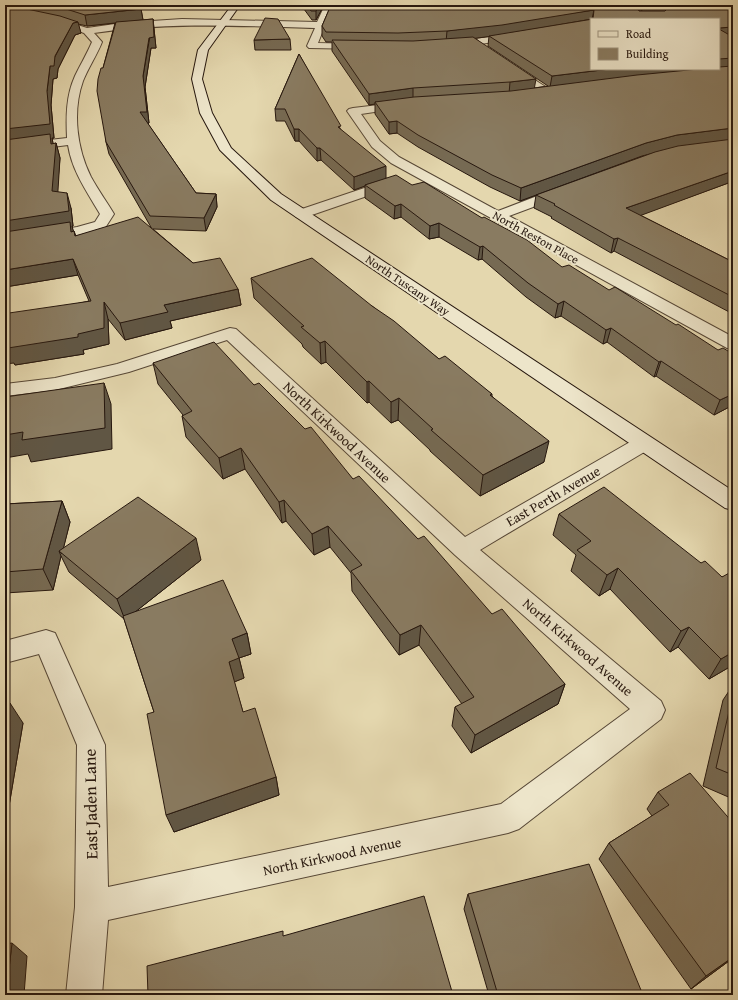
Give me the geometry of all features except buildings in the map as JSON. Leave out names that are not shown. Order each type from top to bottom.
[{"type":"street","name":"North Tuscany Way","points":[[236,5],[203,50],[197,79],[206,113],[226,150],[276,197],[300,214],[733,502]]},
{"type":"street","points":[[332,6],[321,25],[312,46],[370,48]]},
{"type":"street","points":[[8,12],[65,24],[87,31],[152,23],[321,25]]},
{"type":"street","points":[[5,243],[78,231],[100,225],[107,214],[81,171],[74,141],[71,109],[78,81],[92,56],[97,42],[87,31]]},
{"type":"street","points":[[439,46],[475,43],[531,34]]},
{"type":"street","points":[[475,43],[487,51]]},
{"type":"street","points":[[499,60],[552,93],[532,95]]},
{"type":"street","name":"North Reston Place","points":[[412,104],[353,111],[376,144],[395,160],[733,344]]},
{"type":"street","points":[[5,149],[74,141]]},
{"type":"street","points":[[300,214],[420,173]]},
{"type":"street","points":[[497,216],[572,188]]},
{"type":"street","name":"North Kirkwood Avenue","points":[[5,390],[55,384],[122,368],[230,333],[463,548],[651,710],[508,818],[92,907]]},
{"type":"street","name":"East Perth Avenue","points":[[463,548],[644,443]]},
{"type":"street","name":"East Jaden Lane","points":[[5,652],[46,641],[91,745],[92,907],[84,995]]}]
